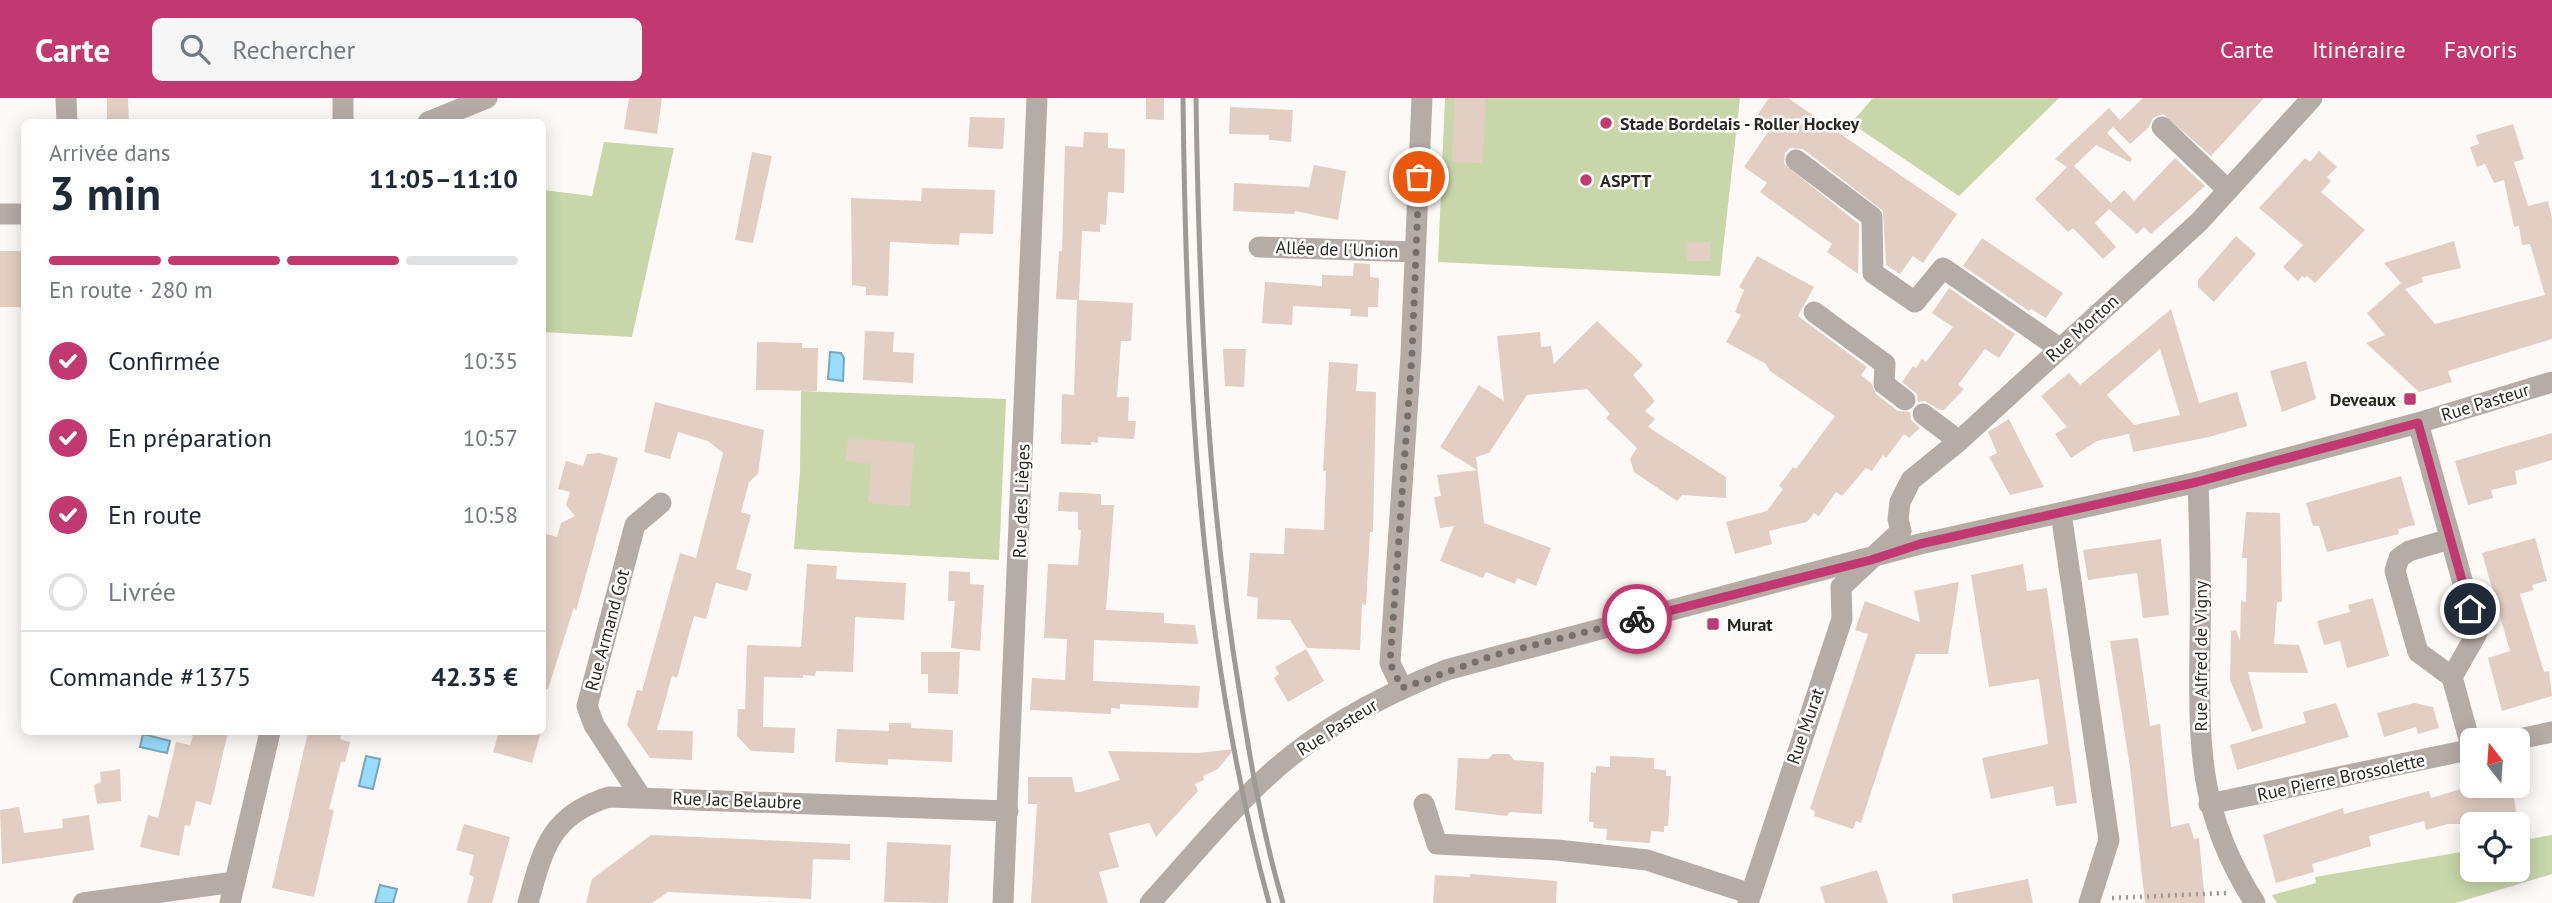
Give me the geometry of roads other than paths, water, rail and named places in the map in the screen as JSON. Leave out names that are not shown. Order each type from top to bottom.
[{"type":"street","points":[[66,98],[66,119]]},
{"type":"street","points":[[343,98],[343,119]]},
{"type":"street","points":[[436,119],[487,98]]},
{"type":"street","name":"Rue des Lièges","points":[[1003,903],[1037,98]]},
{"type":"street","points":[[1402,688],[1390,663],[1422,98]]},
{"type":"street","name":"Rue Morton","points":[[1871,560],[1900,531],[1900,502],[1911,480],[1959,441],[2199,222],[2312,98]]},
{"type":"street","points":[[2162,127],[2228,190]]},
{"type":"street","points":[[1796,160],[1872,217],[1873,272],[1915,302],[1942,268],[2059,348]]},
{"type":"street","points":[[0,214],[21,214]]},
{"type":"street","name":"Allée de l'Union","points":[[1259,247],[1415,251]]},
{"type":"street","points":[[1814,312],[1885,364],[1884,384],[1905,400]]},
{"type":"street","name":"Rue Pasteur","points":[[1150,903],[1273,771],[1320,734],[1402,688],[1495,655],[1871,560],[1920,544],[2197,482],[2418,423],[2552,382]]},
{"type":"street","points":[[1923,414],[1959,441]]},
{"type":"street","points":[[2418,423],[2477,633],[2452,677]]},
{"type":"street","name":"Rue Alfred de Vigny","points":[[2197,482],[2198,729],[2209,804],[2227,855],[2251,897]]},
{"type":"street","name":"Rue Armand Got","points":[[641,797],[594,726],[587,706],[635,525],[661,502]]},
{"type":"street","points":[[2061,513],[2109,840],[2090,901]]},
{"type":"street","points":[[2450,539],[2409,551],[2399,558],[2395,571],[2418,652],[2452,677],[2466,728]]},
{"type":"street","name":"Rue Murat","points":[[1749,899],[1842,619],[1841,587],[1871,560]]},
{"type":"street","points":[[2530,737],[2552,732]]},
{"type":"street","points":[[83,903],[232,892],[269,735]]},
{"type":"street","name":"Rue Pierre Brossolette","points":[[2209,804],[2460,752]]},
{"type":"street","name":"Rue Jac Belaubre","points":[[528,903],[543,848],[568,817],[587,804],[610,797],[1008,811]]},
{"type":"street","points":[[1424,804],[1437,844],[1557,850],[1647,860],[1749,899]]},
{"type":"water","points":[[830,352],[841,353],[844,358],[843,381],[828,379]]},
{"type":"water","points":[[143,735],[170,741],[167,753],[140,747]]},
{"type":"water","points":[[366,756],[380,759],[373,789],[359,786]]},
{"type":"water","points":[[380,885],[397,889],[393,903],[375,903]]},
{"type":"railway","points":[[1183,98],[1188,301],[1200,503],[1211,605],[1226,705],[1245,805],[1269,903]]},
{"type":"railway","points":[[1196,98],[1199,248],[1212,472],[1229,621],[1244,721],[1269,852],[1283,903]]},
{"type":"place","name":"Stade Bordelais - Roller Hockey","points":[[1606,123]]},
{"type":"place","name":"ASPTT","points":[[1586,180]]},
{"type":"place","name":"Deveaux","points":[[2410,399]]},
{"type":"place","name":"Murat","points":[[1713,624]]}]
